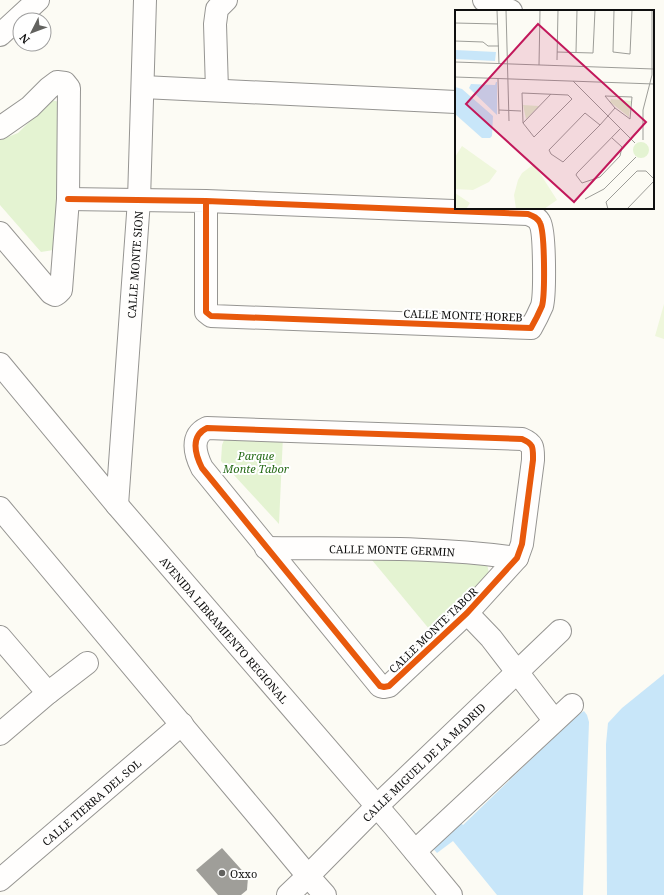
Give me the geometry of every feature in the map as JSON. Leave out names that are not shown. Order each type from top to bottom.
[{"type":"street","points":[[1,33],[38,0]]},
{"type":"street","name":"CALLE MONTE SION","points":[[116,505],[140,200],[145,0]]},
{"type":"street","points":[[217,90],[215,24],[217,9],[226,0]]},
{"type":"street","points":[[484,0],[509,10]]},
{"type":"street","points":[[0,128],[30,107],[57,82],[65,83],[69,88],[68,199],[61,290],[55,294],[51,293],[0,233]]},
{"type":"street","points":[[143,87],[455,102]]},
{"type":"street","name":"CALLE MONTE HOREB","points":[[68,199],[206,201],[528,214],[536,218],[540,223],[542,232],[544,254],[542,305],[531,328],[212,316],[206,312],[206,201]]},
{"type":"street","name":"AVENIDA LIBRAMIENTO REGIONAL","points":[[0,364],[116,505],[377,806],[451,895]]},
{"type":"street","name":"CALLE MONTE TABOR","points":[[207,428],[522,439],[529,442],[533,447],[533,460],[522,544],[517,558],[467,613],[389,686],[380,686],[202,468],[197,458],[197,435],[207,428]]},
{"type":"street","points":[[0,508],[308,876],[326,895]]},
{"type":"street","name":"CALLE MONTE GERMIN","points":[[266,548],[436,550],[489,554],[517,558]]},
{"type":"street","points":[[467,613],[490,638],[554,720]]},
{"type":"street","name":"CALLE MIGUEL DE LA MADRID","points":[[288,895],[377,806],[518,673],[560,631]]},
{"type":"street","points":[[0,637],[48,693]]},
{"type":"street","points":[[0,734],[48,693],[87,663]]},
{"type":"street","points":[[415,851],[554,720],[572,705]]},
{"type":"street","name":"CALLE TIERRA DEL SOL","points":[[0,880],[182,724]]},
{"type":"green space","points":[[51,100],[64,103],[60,249],[41,252],[0,205],[0,140],[18,133]]},
{"type":"green space","points":[[664,304],[664,339],[655,336]]},
{"type":"green space","name":"Parque Monte Tabor","points":[[226,435],[283,436],[279,524],[221,461],[222,445]]},
{"type":"green space","points":[[367,554],[486,560],[489,573],[430,630]]},
{"type":"water","points":[[664,674],[664,895],[607,895],[606,744],[608,723],[622,708]]},
{"type":"water","points":[[584,711],[589,722],[583,895],[497,895],[453,841],[437,853],[430,845],[458,820],[463,825],[575,717]]},
{"type":"building","name":"Oxxo","points":[[222,848],[248,877],[247,890],[241,895],[218,895],[196,870]]},
{"type":"cycle path","points":[[68,199],[206,201],[528,214],[538,220],[542,229],[544,264],[544,290],[542,306],[531,328],[211,316],[206,312],[206,201]]},
{"type":"cycle path","points":[[207,428],[522,439],[531,445],[533,460],[522,544],[517,558],[467,613],[389,686],[380,686],[202,468],[197,457],[196,440],[202,431],[207,428]]},
{"type":"place","name":"Oxxo","points":[[222,873]]}]
